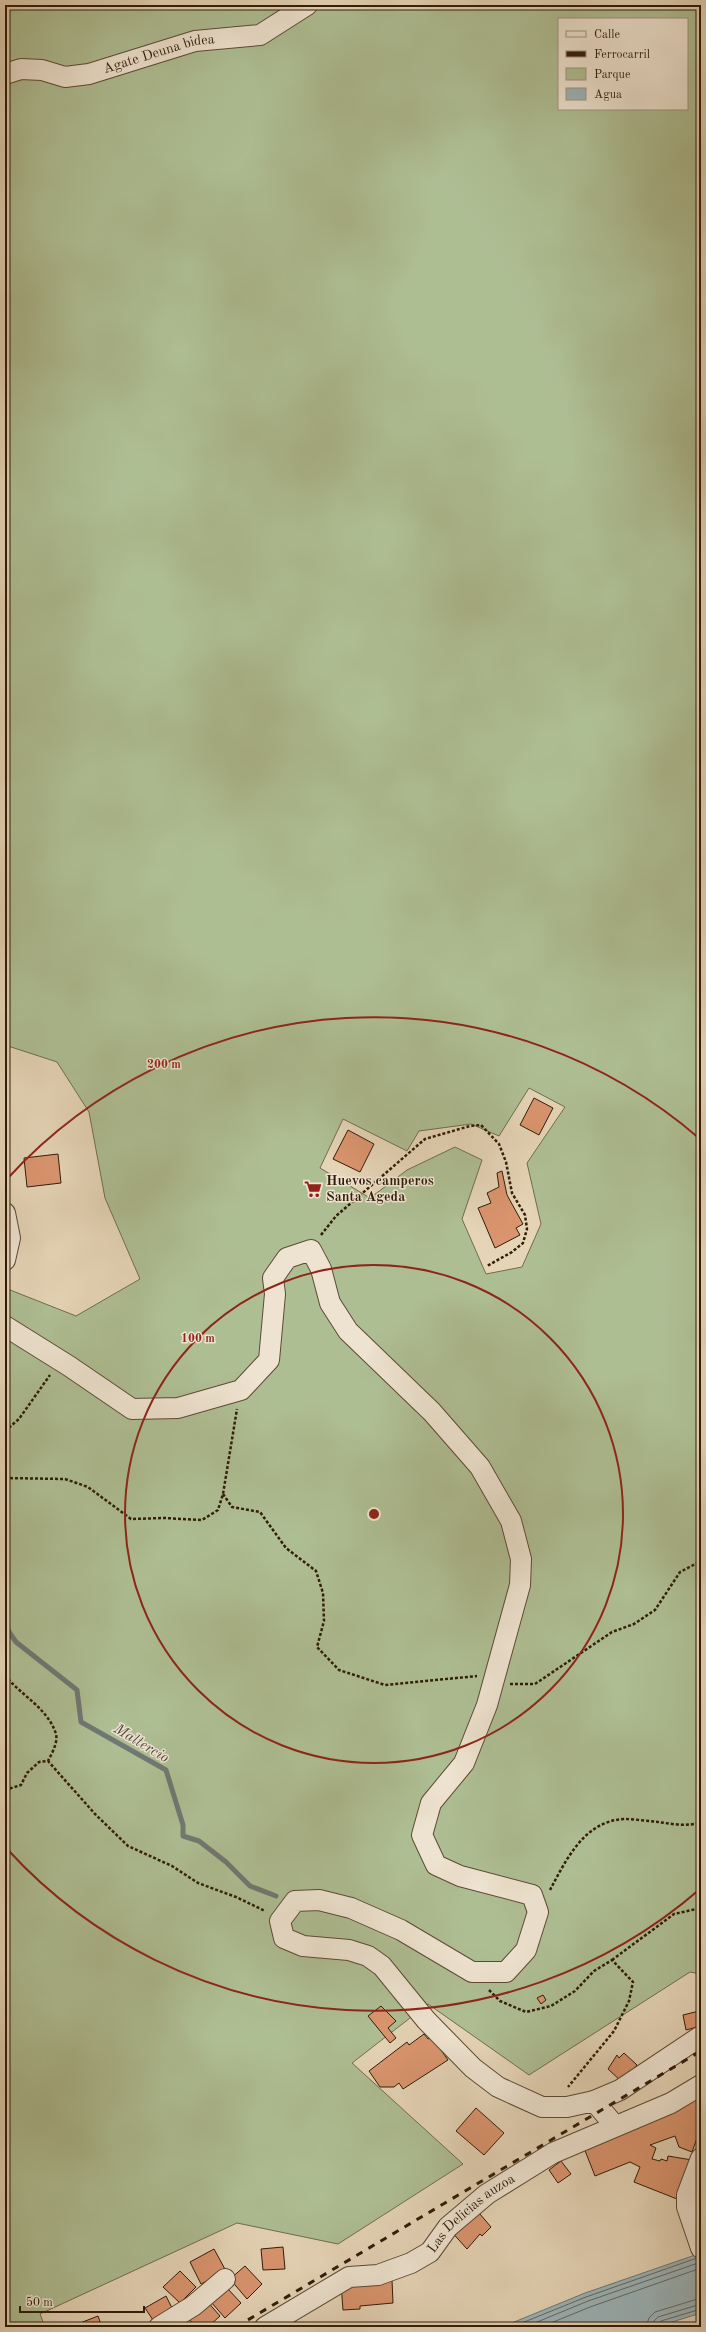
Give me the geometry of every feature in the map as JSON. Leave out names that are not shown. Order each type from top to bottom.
[{"type":"street","name":"Agate Deuna bidea","points":[[5,74],[20,69],[42,70],[65,77],[89,74],[195,41],[260,34],[307,5]]},
{"type":"street","points":[[5,1213],[10,1238],[5,1260]]},
{"type":"street","points":[[5,1326],[62,1361],[132,1409],[178,1408],[241,1390],[269,1360],[275,1294],[273,1278],[287,1258],[311,1250],[322,1269],[330,1303],[348,1332],[442,1423],[480,1467],[511,1521],[521,1559],[520,1585],[487,1705],[464,1763],[431,1803],[422,1834],[436,1865],[460,1876],[532,1895],[538,1912],[526,1950],[506,1972],[472,1972],[401,1930],[351,1908],[319,1900],[296,1901],[280,1921],[284,1938],[302,1946],[349,1950],[368,1956],[382,1966],[426,2020],[473,2068],[498,2087],[542,2107],[567,2107],[594,2101],[620,2090],[701,2036]]},
{"type":"street","name":"Las Delicias auzoa","points":[[265,2327],[308,2302],[343,2279],[349,2277],[378,2275],[411,2263],[430,2252],[448,2227],[487,2194],[553,2153],[671,2103],[701,2085]]},
{"type":"street","points":[[594,2101],[615,2126]]},
{"type":"street","points":[[701,2158],[687,2195],[687,2207],[701,2248]]},
{"type":"street","points":[[158,2327],[193,2306],[225,2280]]},
{"type":"path","points":[[311,1250],[336,1216],[425,1139],[470,1126],[481,1125],[498,1144],[506,1162],[512,1193],[525,1215],[528,1229],[523,1243],[512,1252],[487,1266]]},
{"type":"path","points":[[5,1431],[19,1419],[38,1390],[62,1361]]},
{"type":"path","points":[[5,1478],[65,1479],[88,1487],[131,1520],[164,1518],[202,1520],[218,1510],[223,1494],[241,1390]]},
{"type":"path","points":[[223,1494],[232,1507],[260,1512],[286,1548],[316,1571],[323,1593],[324,1621],[317,1647],[339,1670],[384,1684],[438,1681],[473,1675],[494,1680],[501,1684],[535,1684],[612,1632],[634,1624],[655,1610],[680,1572],[701,1561]]},
{"type":"path","points":[[5,1675],[22,1694],[42,1712],[56,1735],[54,1749],[48,1761]]},
{"type":"path","points":[[5,1790],[10,1790],[21,1785],[27,1773],[38,1762],[48,1761]]},
{"type":"path","points":[[48,1761],[95,1814],[128,1846],[165,1863],[198,1883],[258,1907],[280,1921]]},
{"type":"path","points":[[538,1912],[569,1853],[586,1836],[604,1824],[624,1819],[673,1824],[701,1822]]},
{"type":"path","points":[[478,1972],[486,1987],[500,2001],[526,2012],[551,2006],[575,1991],[594,1971],[612,1960],[674,1914],[701,1908]]},
{"type":"path","points":[[564,2090],[614,2031],[630,2001],[633,1982],[612,1960]]},
{"type":"green space","points":[[5,5],[701,5],[701,1974],[690,1972],[529,2075],[428,2004],[352,2063],[463,2164],[338,2244],[237,2223],[40,2314],[45,2327],[5,2327],[5,1288],[76,1316],[140,1279],[105,1198],[89,1112],[57,1062],[5,1045]],"holes":[[[529,1088],[565,1107],[527,1163],[541,1224],[522,1267],[486,1274],[462,1219],[482,1160],[455,1147],[407,1170],[370,1198],[320,1168],[343,1119],[407,1151],[419,1131],[471,1124],[499,1136]]]},
{"type":"water","points":[[701,2253],[701,2313],[656,2327],[502,2327],[585,2293]]},
{"type":"building","points":[[534,1098],[553,1108],[539,1135],[520,1125]]},
{"type":"building","points":[[348,1130],[374,1144],[360,1172],[333,1159]]},
{"type":"building","points":[[58,1154],[61,1183],[27,1187],[24,1158]]},
{"type":"building","points":[[502,1171],[507,1195],[523,1224],[516,1228],[520,1235],[495,1248],[478,1208],[491,1203],[487,1193],[499,1187],[497,1173]]},
{"type":"building","points":[[543,1995],[546,2000],[541,2004],[537,1998]]},
{"type":"building","points":[[381,2006],[396,2021],[388,2028],[396,2038],[390,2043],[368,2016]]},
{"type":"building","points":[[699,2011],[701,2026],[686,2030],[683,2015]]},
{"type":"building","points":[[424,2034],[428,2039],[432,2037],[448,2060],[403,2089],[399,2083],[394,2087],[380,2087],[369,2071],[407,2042],[409,2045]]},
{"type":"building","points":[[624,2053],[637,2065],[622,2082],[608,2069],[617,2055],[619,2058]]},
{"type":"building","points":[[701,2092],[701,2127],[692,2152],[679,2147],[675,2136],[650,2145],[656,2148],[652,2159],[667,2161],[668,2156],[692,2160],[677,2199],[634,2182],[640,2167],[630,2162],[595,2176],[584,2148],[597,2140],[669,2115]]},
{"type":"building","points":[[476,2108],[504,2133],[484,2155],[456,2131]]},
{"type":"building","points":[[561,2161],[571,2174],[558,2183],[549,2170]]},
{"type":"building","points":[[474,2207],[491,2227],[482,2236],[480,2234],[467,2249],[449,2229]]},
{"type":"building","points":[[283,2247],[285,2269],[263,2270],[261,2249]]},
{"type":"building","points":[[214,2249],[226,2271],[201,2284],[190,2262]]},
{"type":"building","points":[[245,2266],[262,2284],[247,2299],[230,2279]]},
{"type":"building","points":[[180,2271],[196,2287],[180,2303],[163,2287]]},
{"type":"building","points":[[392,2280],[393,2303],[360,2306],[360,2309],[343,2310],[341,2284]]},
{"type":"building","points":[[227,2288],[241,2303],[225,2318],[211,2302]]},
{"type":"building","points":[[166,2296],[175,2314],[155,2323],[145,2308]]},
{"type":"building","points":[[206,2300],[220,2316],[208,2327],[196,2327],[187,2317]]},
{"type":"building","points":[[98,2316],[102,2327],[70,2327]]},
{"type":"waterway","name":"Maltercio","points":[[5,1626],[16,1642],[77,1690],[81,1722],[166,1770],[183,1825],[183,1836],[199,1841],[226,1862],[250,1886],[276,1896]]},
{"type":"railway","points":[[236,2327],[701,2051]]},
{"type":"place","name":"Huevos camperos Santa Ageda","points":[[313,1189]]}]
